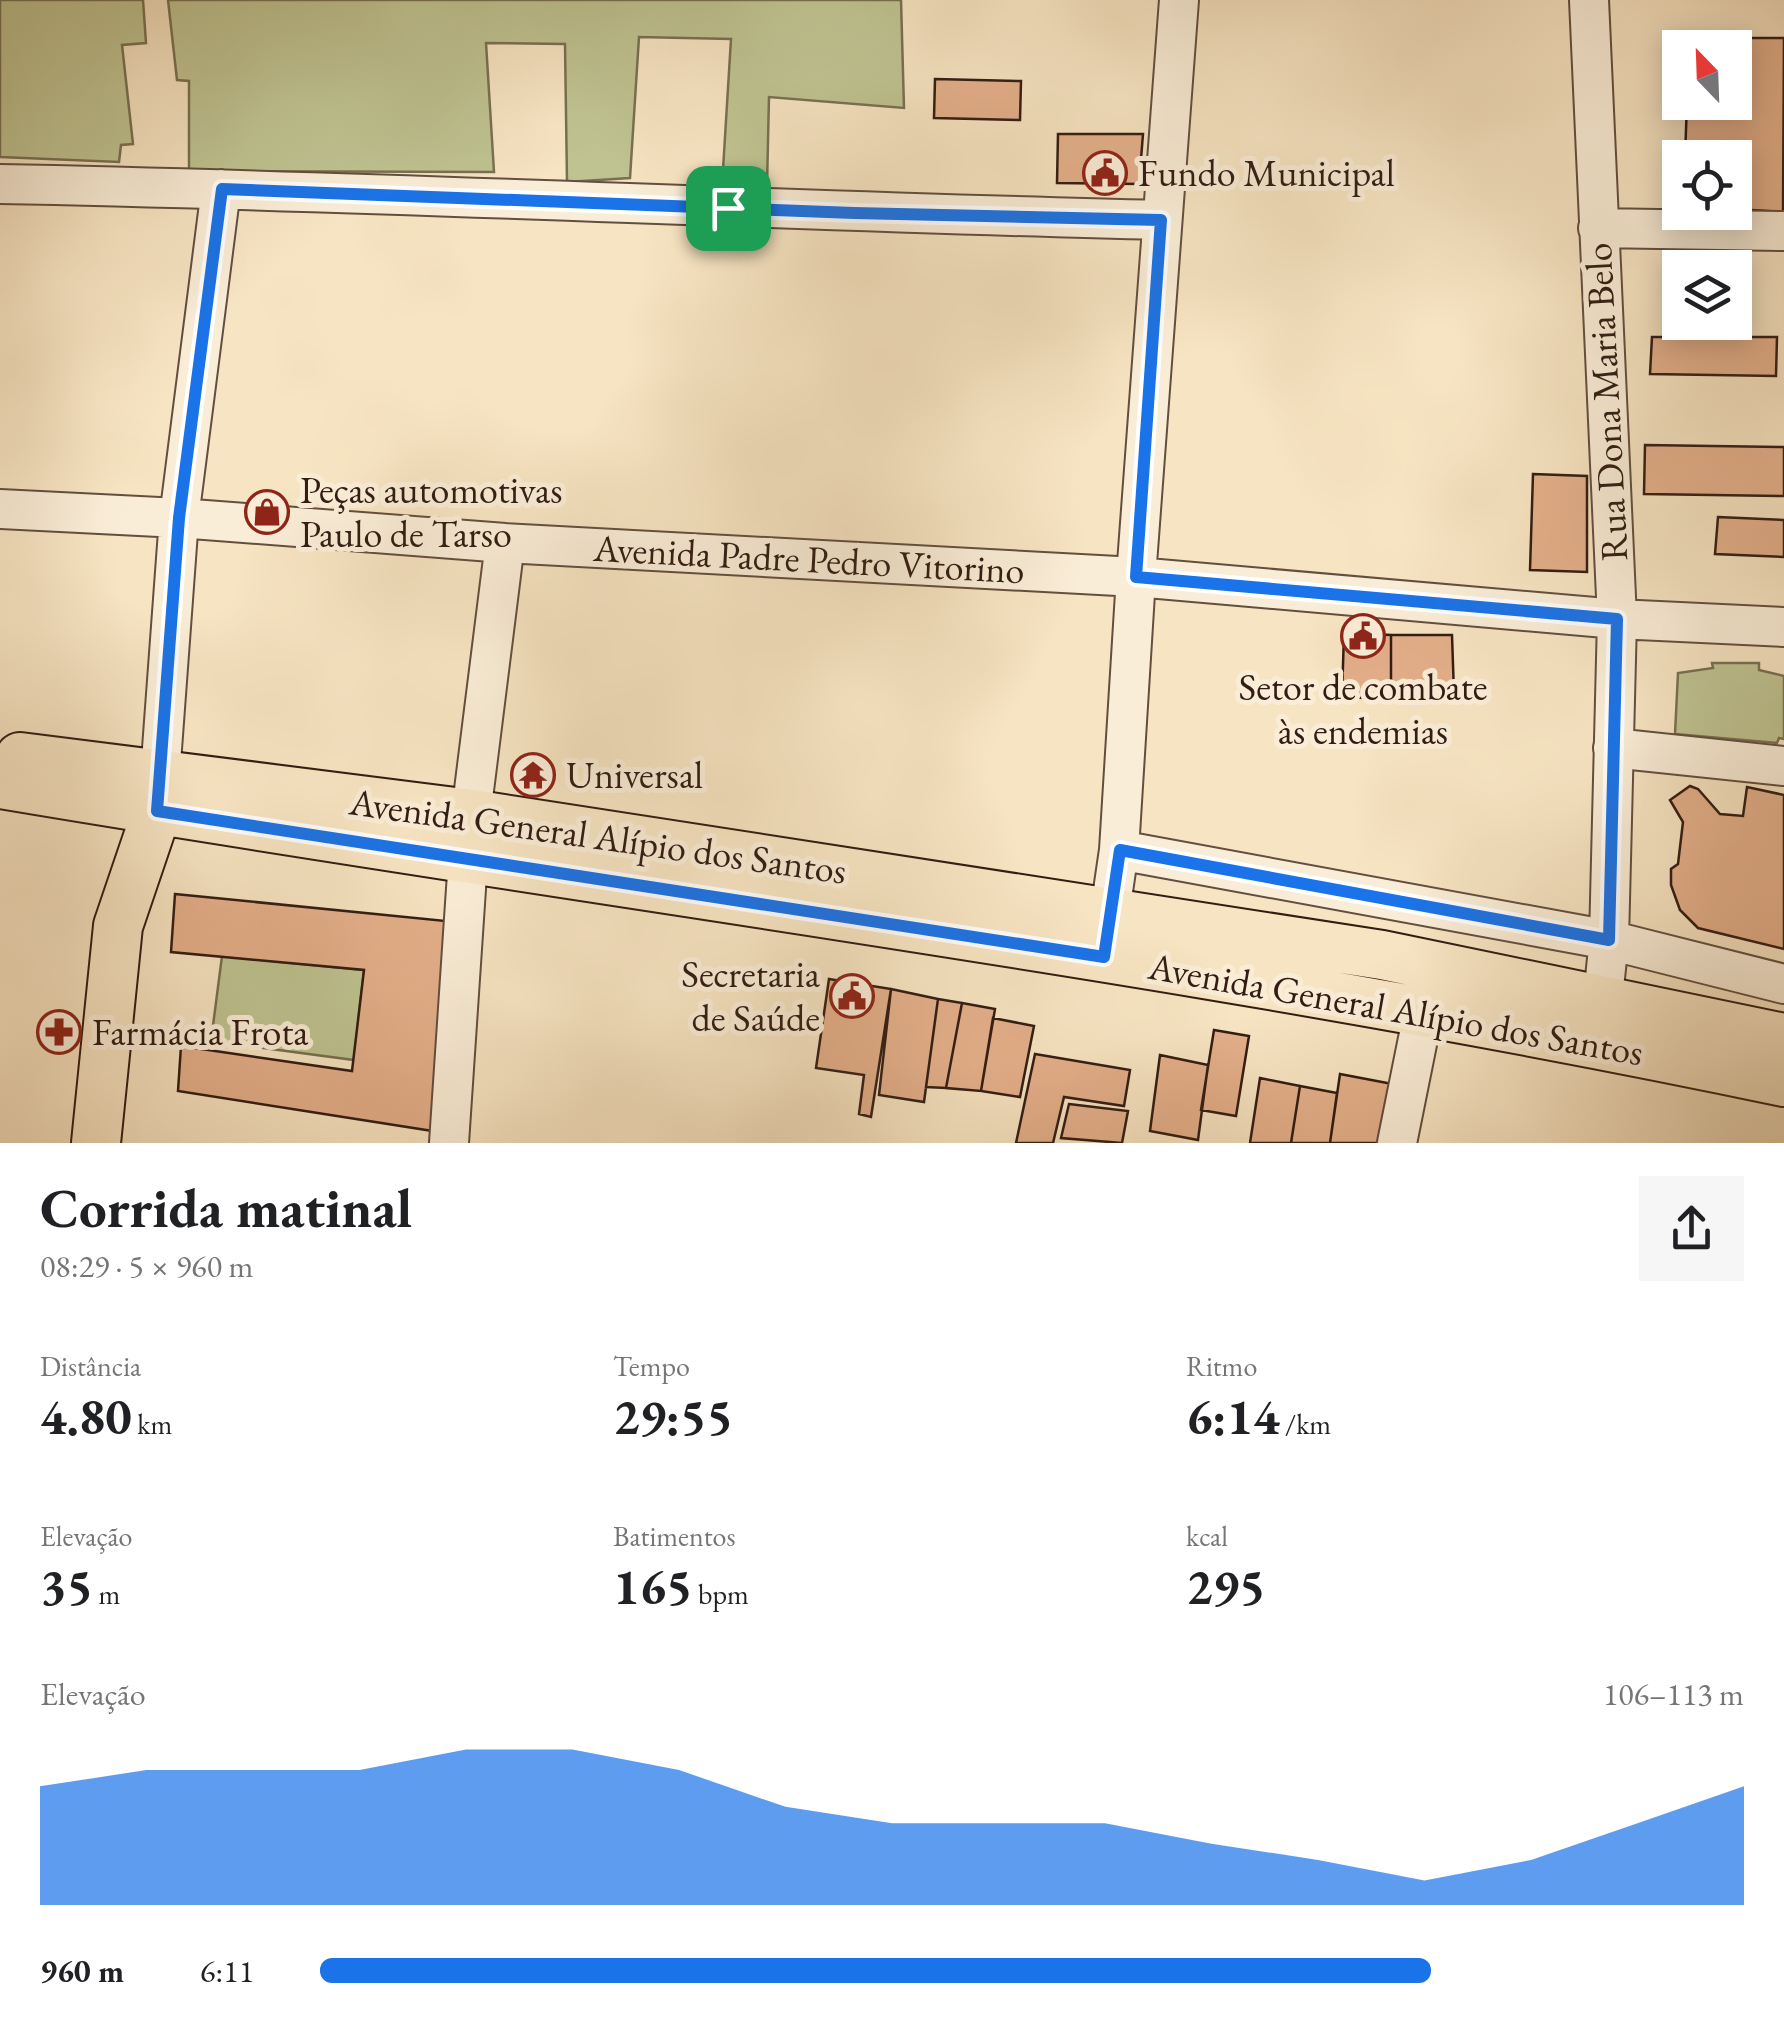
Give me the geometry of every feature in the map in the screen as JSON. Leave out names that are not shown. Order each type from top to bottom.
[{"type":"main road","name":"Avenida General Alípio dos Santos","points":[[0,755],[159,792],[1107,935],[1382,955],[1784,1082]]},
{"type":"main road","name":"Avenida General Alípio dos Santos","points":[[0,784],[159,792]]},
{"type":"main road","points":[[96,1143],[118,926],[159,792]]},
{"type":"main road","points":[[124,1143],[146,930],[134,875]]},
{"type":"main road","name":"Avenida General Alípio dos Santos","points":[[1107,935],[1423,1014],[1601,1022],[1784,1038]]},
{"type":"street","points":[[1107,935],[1120,850],[1179,0]]},
{"type":"street","name":"Rua Dona Maria Belo","points":[[1589,0],[1617,619],[1609,940],[1601,1022]]},
{"type":"street","points":[[0,184],[1161,220]]},
{"type":"street","points":[[159,792],[179,518],[222,189]]},
{"type":"street","points":[[1598,228],[1784,231]]},
{"type":"street","name":"Avenida Padre Pedro Vitorino","points":[[0,510],[179,518],[505,543],[1136,577],[1617,619],[1784,627]]},
{"type":"street","points":[[449,1143],[469,836],[505,543]]},
{"type":"street","points":[[1614,748],[1784,766]]},
{"type":"street","points":[[1120,850],[1609,940],[1784,984]]},
{"type":"street","points":[[1397,1143],[1423,1014]]},
{"type":"green space","points":[[0,0],[143,0],[146,43],[122,45],[133,144],[121,145],[119,162],[0,157]]},
{"type":"green space","points":[[168,0],[901,0],[904,108],[769,97],[767,186],[722,186],[731,39],[639,37],[630,178],[567,182],[565,44],[486,43],[494,172],[189,171],[189,81],[177,80]]},
{"type":"green space","points":[[1712,663],[1759,663],[1759,670],[1784,676],[1784,739],[1779,738],[1777,743],[1675,734],[1678,673],[1713,668]]},
{"type":"green space","points":[[222,956],[364,970],[354,1060],[211,1041]]},
{"type":"building","points":[[1752,38],[1784,38],[1783,212],[1752,210],[1752,140],[1686,140],[1686,120],[1752,120]]},
{"type":"building","points":[[935,79],[1021,81],[1020,120],[934,118]]},
{"type":"building","points":[[1058,134],[1143,134],[1139,184],[1057,183]]},
{"type":"building","points":[[1652,337],[1777,337],[1776,376],[1650,374]]},
{"type":"building","points":[[1645,445],[1784,447],[1784,496],[1644,494]]},
{"type":"building","points":[[1533,474],[1587,476],[1587,572],[1530,570]]},
{"type":"building","points":[[1718,517],[1784,520],[1784,557],[1715,554]]},
{"type":"building","points":[[1344,633],[1391,635],[1391,699],[1342,697]]},
{"type":"building","points":[[1391,635],[1452,635],[1454,694],[1391,692]]},
{"type":"building","points":[[1690,786],[1698,789],[1720,814],[1743,816],[1747,787],[1784,795],[1784,949],[1698,928],[1680,910],[1671,885],[1671,869],[1678,864],[1683,822],[1670,800]]},
{"type":"building","points":[[175,894],[456,922],[439,1132],[178,1091],[181,1046],[352,1071],[364,970],[171,952]]},
{"type":"building","points":[[829,979],[891,989],[871,1117],[859,1114],[864,1075],[816,1068]]},
{"type":"building","points":[[891,989],[938,999],[924,1102],[879,1095]]},
{"type":"building","points":[[938,999],[962,1003],[946,1088],[926,1087]]},
{"type":"building","points":[[962,1003],[995,1009],[981,1091],[946,1088]]},
{"type":"building","points":[[993,1018],[1034,1026],[1020,1097],[981,1091]]},
{"type":"building","points":[[1214,1030],[1249,1036],[1236,1116],[1201,1110]]},
{"type":"building","points":[[1035,1054],[1130,1070],[1124,1106],[1064,1097],[1053,1143],[1016,1143]]},
{"type":"building","points":[[1160,1055],[1208,1065],[1198,1140],[1150,1131]]},
{"type":"building","points":[[1340,1074],[1403,1086],[1392,1143],[1330,1143]]},
{"type":"building","points":[[1260,1078],[1300,1086],[1291,1143],[1250,1143]]},
{"type":"building","points":[[1300,1086],[1337,1093],[1330,1143],[1291,1143]]},
{"type":"building","points":[[1069,1104],[1128,1111],[1122,1143],[1061,1138]]},
{"type":"place","name":"Fundo Municipal","points":[[1105,173]]},
{"type":"place","name":"Peças automotivas Paulo de Tarso","points":[[267,512]]},
{"type":"place","name":"Setor de combate às endemias","points":[[1363,636]]},
{"type":"place","name":"Universal","points":[[533,775]]},
{"type":"place","name":"Secretaria de Saúde","points":[[852,996]]},
{"type":"place","name":"Farmácia Frota","points":[[59,1032]]},
{"type":"route","points":[[222,189],[728,208],[1161,220],[1136,577],[1617,619],[1609,940],[1120,850],[1104,957],[157,811],[179,518],[222,189]]}]
